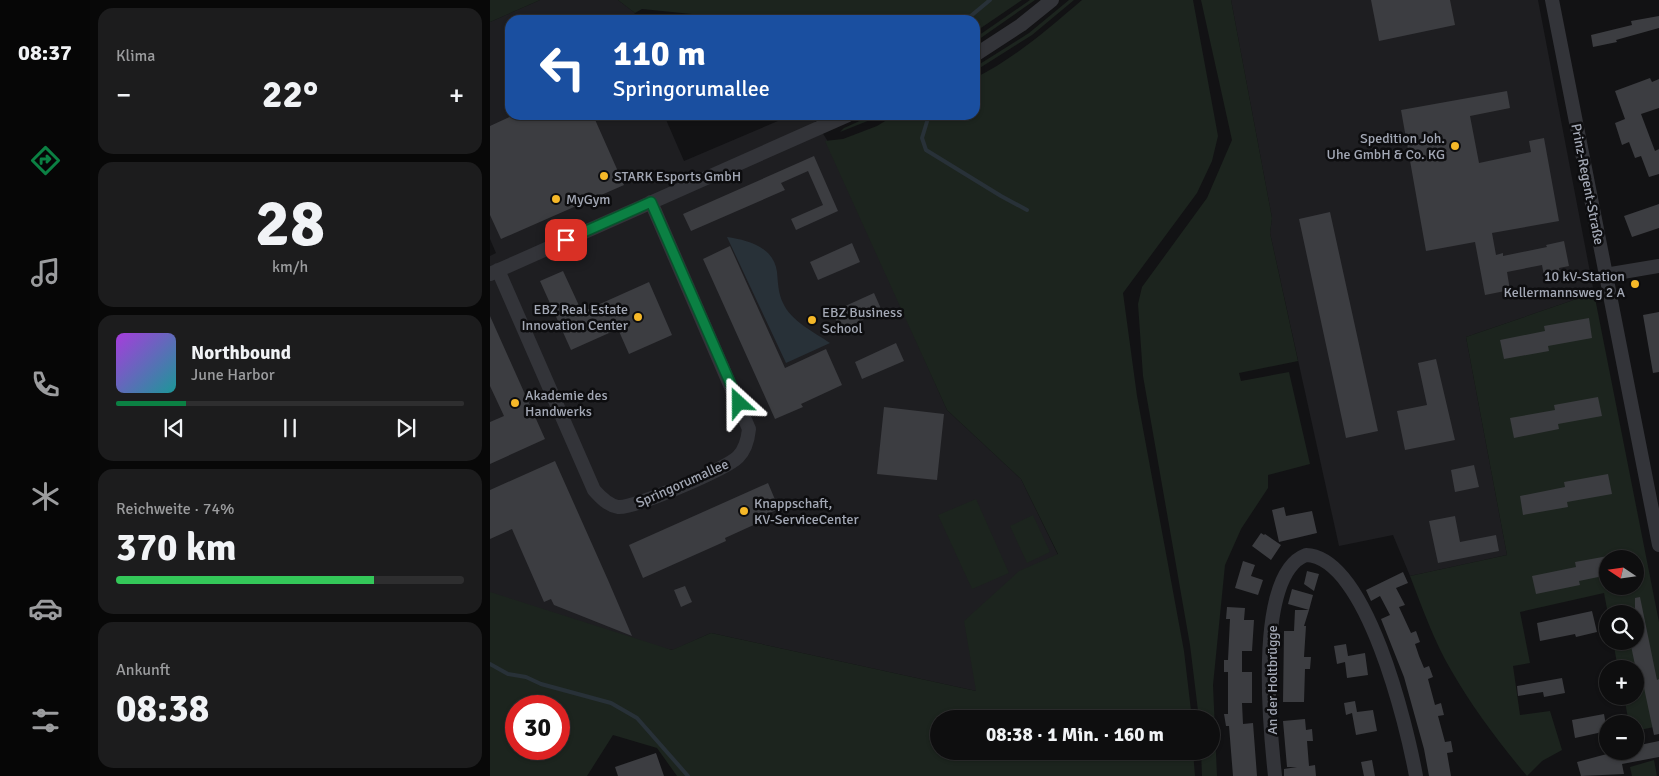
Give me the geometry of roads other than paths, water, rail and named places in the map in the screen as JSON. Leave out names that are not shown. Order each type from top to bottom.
[{"type":"street","points":[[980,52],[1014,30],[1052,0]]},
{"type":"street","name":"Prinz-Regent-Straße","points":[[1552,0],[1659,545]]},
{"type":"street","name":"Springorumallee","points":[[651,202],[749,429],[744,448],[738,458],[727,465],[634,506],[618,507],[601,498],[594,490],[494,272],[651,202],[837,120]]},
{"type":"street","points":[[1605,275],[1659,266]]},
{"type":"street","name":"An der Holtbrügge","points":[[1275,776],[1269,700],[1272,616],[1284,576],[1291,564],[1306,555],[1323,558],[1335,569],[1364,611],[1400,701],[1416,776]]},
{"type":"waterway","points":[[972,15],[990,0]]},
{"type":"waterway","points":[[927,120],[922,138],[926,150],[1027,210]]},
{"type":"waterway","points":[[490,664],[508,674],[526,677],[541,684],[611,703],[637,718],[688,776]]},
{"type":"place","name":"Spedition Joh. Uhe GmbH & Co. KG","points":[[1455,146]]},
{"type":"place","name":"STARK Esports GmbH","points":[[604,176]]},
{"type":"place","name":"MyGym","points":[[556,199]]},
{"type":"place","name":"10 kV-Station Kellermannsweg 2 A","points":[[1635,284]]},
{"type":"place","name":"EBZ Real Estate Innovation Center","points":[[638,317]]},
{"type":"place","name":"EBZ Business School","points":[[812,320]]},
{"type":"place","name":"Akademie des Handwerks","points":[[515,403]]},
{"type":"place","name":"Knappschaft, KV-ServiceCenter","points":[[744,511]]}]
